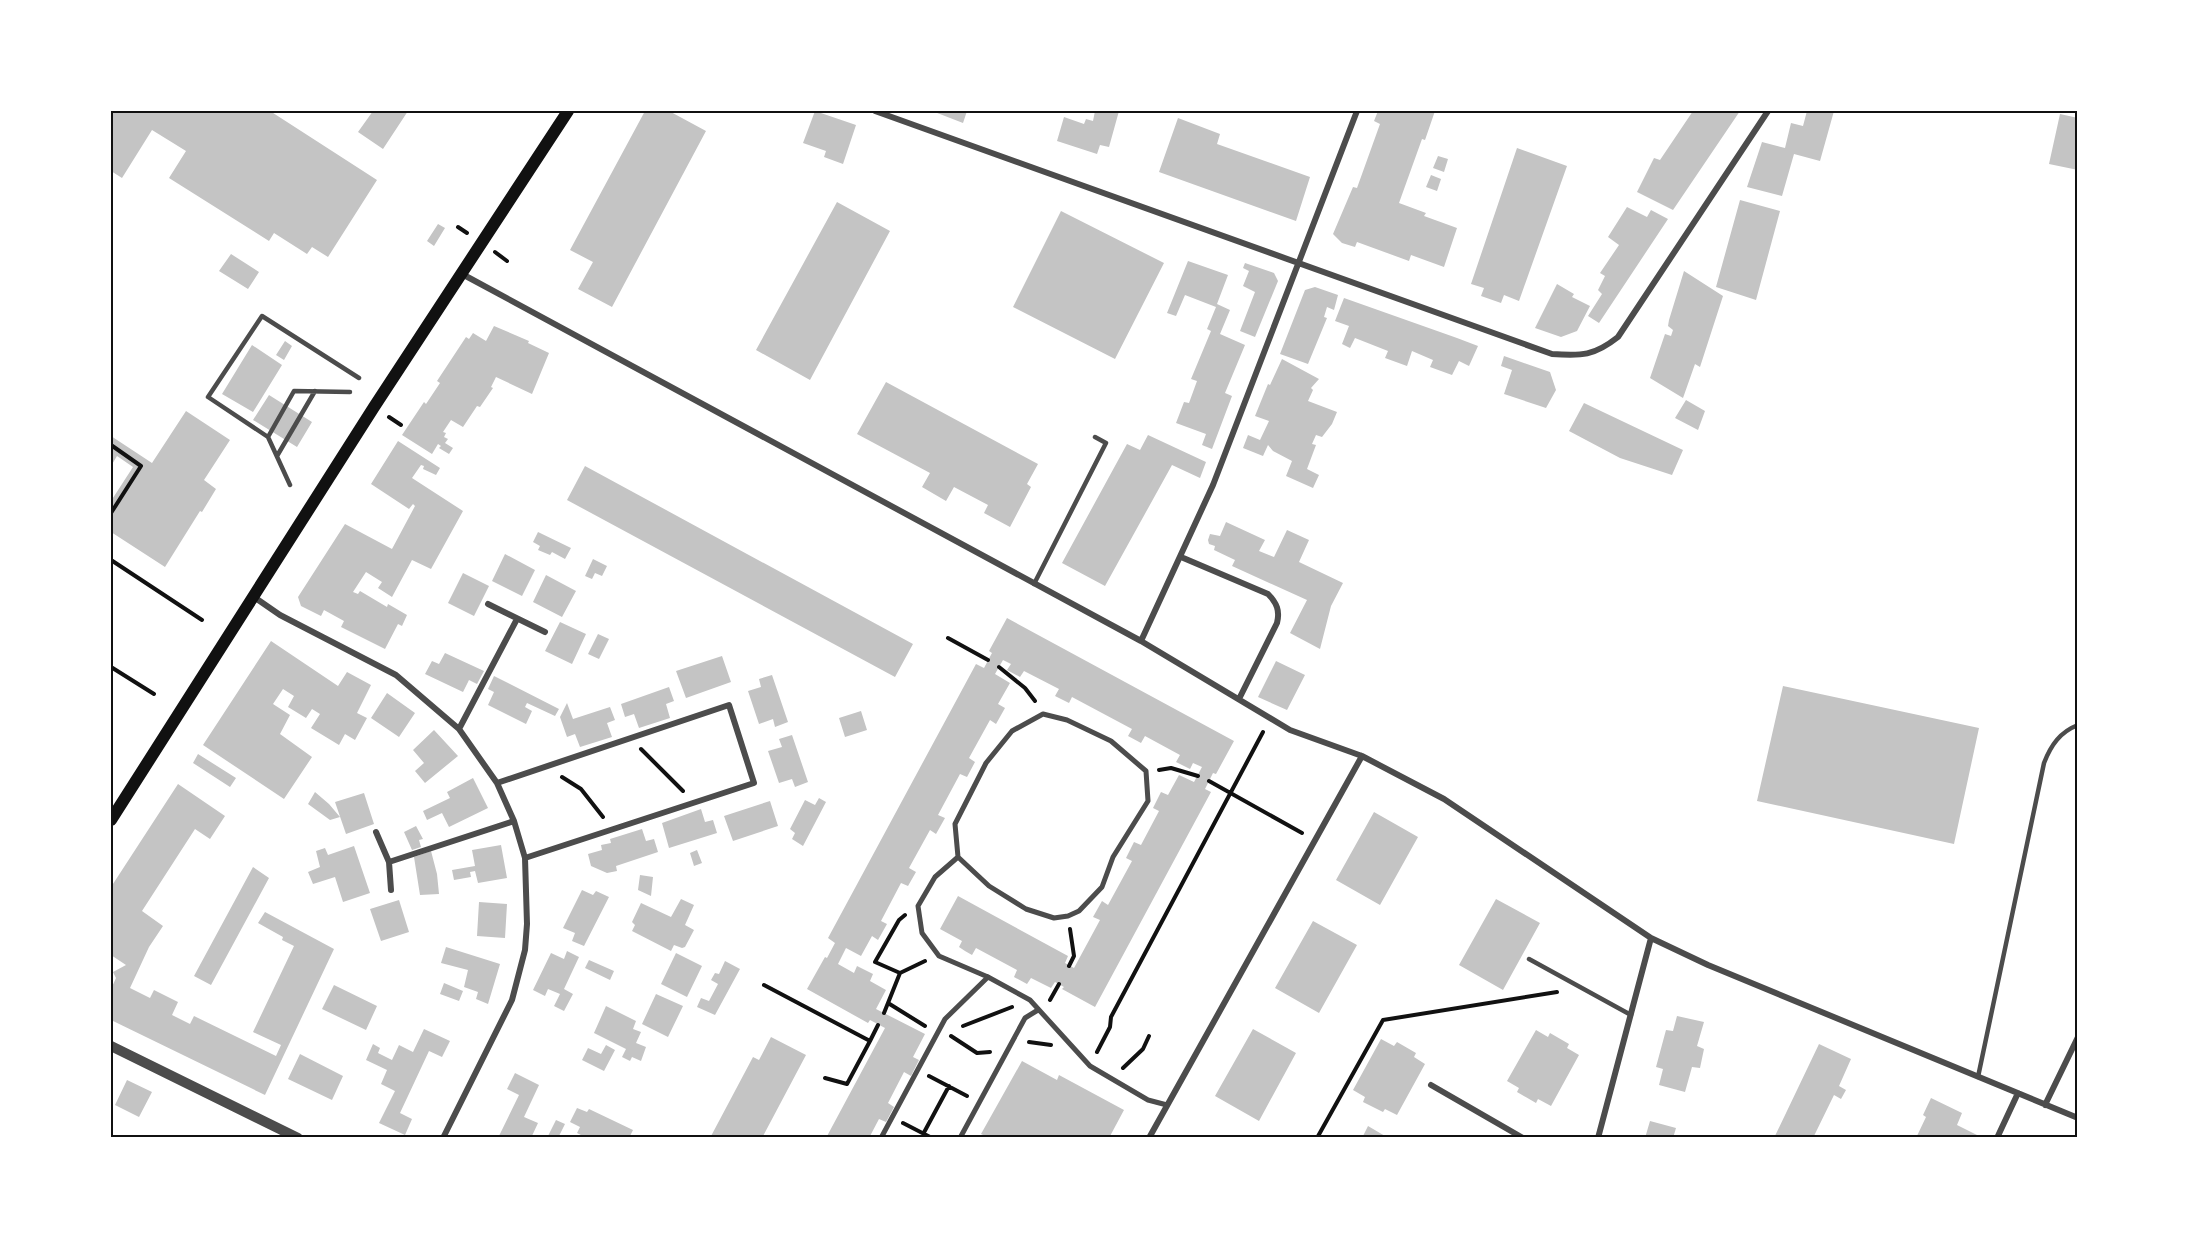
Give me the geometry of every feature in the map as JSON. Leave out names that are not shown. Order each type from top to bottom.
[{"type":"main road","points":[[111,820],[568,111]]},
{"type":"street","points":[[875,111],[1552,354],[1575,355],[1597,351],[1618,337],[1768,111]]},
{"type":"street","points":[[1140,641],[1213,485],[1358,111]]},
{"type":"street","points":[[462,274],[1140,641],[1290,730],[1362,756],[1444,799],[1651,938],[1708,965],[2078,1118]]},
{"type":"street","points":[[1180,556],[1268,594],[1277,607],[1279,615],[1277,623],[1239,699]]},
{"type":"street","points":[[253,597],[280,615],[396,675],[459,729],[497,783],[514,821],[525,858],[527,924],[525,950],[512,1000],[443,1138]]},
{"type":"street","points":[[488,604],[545,632]]},
{"type":"street","points":[[459,729],[517,619]]},
{"type":"street","points":[[497,783],[729,705],[754,783],[525,858]]},
{"type":"street","points":[[1042,714],[1067,720],[1111,741],[1146,771],[1148,801],[1113,858],[1102,887],[1079,911],[1068,916],[1054,918],[1026,909],[989,886],[958,857],[955,824],[986,764],[1012,731],[1042,714]]},
{"type":"street","points":[[1149,1138],[1362,756]]},
{"type":"street","points":[[389,862],[514,821]]},
{"type":"street","points":[[376,832],[389,862],[391,890]]},
{"type":"street","points":[[958,857],[935,877],[918,906],[921,933],[939,956],[988,977],[1030,1000],[1090,1066],[1148,1100],[1167,1105]]},
{"type":"street","points":[[1598,1138],[1651,938]]},
{"type":"street","points":[[881,1138],[945,1019],[988,977]]},
{"type":"street","points":[[960,1138],[1025,1018],[1038,1010]]},
{"type":"street","points":[[2045,1105],[2078,1037]]},
{"type":"street","points":[[111,1046],[298,1138]]},
{"type":"street","points":[[1431,1085],[1523,1138]]},
{"type":"street","points":[[1996,1138],[2018,1093]]},
{"type":"lane","points":[[290,485],[268,437],[208,397],[262,316],[359,378]]},
{"type":"lane","points":[[268,437],[294,391],[350,392]]},
{"type":"lane","points":[[277,456],[315,392]]},
{"type":"lane","points":[[1034,584],[1106,443],[1095,437]]},
{"type":"lane","points":[[1978,1077],[2044,763],[2056,740],[2066,731],[2078,725]]},
{"type":"lane","points":[[1529,959],[1631,1015]]},
{"type":"path","points":[[492,250],[507,261]]},
{"type":"path","points":[[385,414],[401,425]]},
{"type":"path","points":[[111,513],[141,466],[112,447]]},
{"type":"path","points":[[111,560],[202,620]]},
{"type":"path","points":[[948,638],[988,660]]},
{"type":"path","points":[[111,667],[154,694]]},
{"type":"path","points":[[999,667],[1025,688],[1042,714]]},
{"type":"path","points":[[1090,1066],[1110,1027],[1111,1017],[1270,718]]},
{"type":"path","points":[[630,738],[695,803]]},
{"type":"path","points":[[546,767],[581,789],[601,812],[611,830]]},
{"type":"path","points":[[1146,771],[1171,768],[1198,776]]},
{"type":"path","points":[[1209,781],[1303,834]]},
{"type":"path","points":[[900,973],[875,962],[899,920],[918,906]]},
{"type":"path","points":[[1068,916],[1074,956],[1069,966]]},
{"type":"path","points":[[884,1013],[900,973],[939,956]]},
{"type":"path","points":[[764,986],[870,1041]]},
{"type":"path","points":[[1317,1138],[1383,1020],[1582,988]]},
{"type":"path","points":[[951,1036],[965,1024],[1030,1000]]},
{"type":"path","points":[[825,1078],[847,1084],[878,1024]]},
{"type":"path","points":[[1112,1078],[1143,1049],[1149,1036]]},
{"type":"path","points":[[1013,1040],[1071,1046]]},
{"type":"path","points":[[918,1070],[979,1102]]},
{"type":"path","points":[[922,1136],[949,1086]]},
{"type":"path","points":[[892,1118],[922,1136],[932,1138]]},
{"type":"building","points":[[111,111],[270,111],[377,180],[328,257],[312,247],[307,254],[274,233],[269,241],[169,178],[186,151],[152,130],[122,178],[111,171]]},
{"type":"building","points":[[373,111],[408,111],[383,149],[358,132]]},
{"type":"building","points":[[645,111],[669,111],[706,131],[612,307],[578,289],[593,262],[570,250]]},
{"type":"building","points":[[815,111],[856,125],[843,164],[824,157],[826,151],[803,143]]},
{"type":"building","points":[[932,111],[967,111],[963,123]]},
{"type":"building","points":[[1095,111],[1119,111],[1109,147],[1100,145],[1097,154],[1057,141],[1064,117],[1084,124],[1086,119],[1093,121]]},
{"type":"building","points":[[1378,111],[1435,111],[1425,140],[1422,139],[1399,203],[1426,213],[1424,216],[1457,228],[1444,267],[1411,255],[1409,261],[1357,242],[1355,247],[1342,243],[1333,234],[1353,187],[1357,188],[1380,124],[1374,121]]},
{"type":"building","points":[[1693,111],[1740,111],[1673,210],[1637,192],[1654,158],[1660,160]]},
{"type":"building","points":[[1807,111],[1834,111],[1820,161],[1794,154],[1782,196],[1747,187],[1762,142],[1785,148],[1791,123],[1803,126]]},
{"type":"building","points":[[2060,114],[2078,118],[2078,170],[2049,164]]},
{"type":"building","points":[[1178,118],[1220,134],[1217,144],[1310,177],[1296,221],[1159,172]]},
{"type":"building","points":[[1517,148],[1567,166],[1519,301],[1504,295],[1501,303],[1481,296],[1484,288],[1471,284]]},
{"type":"building","points":[[1438,156],[1448,159],[1444,172],[1433,168]]},
{"type":"building","points":[[1431,175],[1441,179],[1437,191],[1426,187]]},
{"type":"building","points":[[1740,200],[1780,211],[1756,300],[1716,287]]},
{"type":"building","points":[[837,202],[890,231],[810,380],[756,350]]},
{"type":"building","points":[[1627,207],[1647,217],[1651,210],[1668,219],[1599,323],[1588,316],[1602,294],[1598,290],[1605,276],[1600,273],[1619,245],[1608,237]]},
{"type":"building","points":[[1061,211],[1164,263],[1115,359],[1013,307]]},
{"type":"building","points":[[438,224],[445,228],[434,246],[427,241]]},
{"type":"building","points":[[231,254],[259,272],[248,289],[219,271]]},
{"type":"building","points":[[1188,261],[1228,275],[1217,304],[1230,310],[1220,334],[1245,345],[1225,393],[1232,396],[1212,449],[1202,445],[1206,434],[1176,423],[1184,402],[1189,403],[1197,381],[1191,379],[1211,331],[1207,329],[1216,307],[1185,295],[1176,316],[1167,313]]},
{"type":"building","points":[[1245,263],[1274,273],[1278,281],[1255,337],[1240,331],[1255,292],[1243,286],[1249,271],[1243,268]]},
{"type":"building","points":[[1684,271],[1723,296],[1700,367],[1695,364],[1683,398],[1650,378],[1665,334],[1671,336],[1673,330],[1668,326],[1669,320]]},
{"type":"building","points":[[1557,284],[1574,294],[1572,297],[1590,306],[1577,331],[1561,337],[1535,328]]},
{"type":"building","points":[[1315,287],[1338,295],[1334,310],[1327,307],[1324,317],[1327,318],[1308,364],[1280,354],[1305,290]]},
{"type":"building","points":[[1344,298],[1478,346],[1469,366],[1459,361],[1452,375],[1430,367],[1433,360],[1412,351],[1407,366],[1385,358],[1388,351],[1355,338],[1350,348],[1342,344],[1349,326],[1335,321]]},
{"type":"building","points":[[494,326],[529,341],[528,343],[549,353],[532,394],[496,377],[491,387],[493,388],[463,427],[451,420],[443,432],[446,433],[444,437],[448,439],[445,443],[453,448],[449,454],[439,448],[441,446],[438,444],[432,454],[402,435],[440,383],[437,381],[466,337],[469,339],[473,333],[486,341]]},
{"type":"building","points":[[285,341],[292,346],[284,360],[276,355]]},
{"type":"building","points":[[252,345],[282,365],[253,412],[222,394]]},
{"type":"building","points":[[1504,356],[1550,372],[1556,390],[1546,408],[1504,394],[1512,370],[1501,366]]},
{"type":"building","points":[[1282,359],[1319,379],[1311,388],[1313,390],[1308,401],[1337,412],[1332,424],[1322,437],[1316,435],[1312,444],[1316,445],[1307,469],[1319,475],[1313,488],[1286,476],[1292,461],[1273,451],[1268,445],[1263,456],[1243,448],[1248,435],[1260,440],[1269,421],[1255,416],[1268,384],[1270,385]]},
{"type":"building","points":[[886,382],[1038,464],[1027,484],[1031,487],[1010,527],[984,513],[988,505],[954,487],[946,501],[922,487],[930,473],[857,434]]},
{"type":"building","points":[[269,395],[312,422],[297,447],[253,420]]},
{"type":"building","points":[[1686,400],[1705,411],[1698,430],[1675,418]]},
{"type":"building","points":[[1584,403],[1683,450],[1672,475],[1620,458],[1569,431]]},
{"type":"building","points":[[186,411],[230,440],[204,480],[216,489],[165,567],[111,532],[111,501],[133,467],[117,456],[111,466],[111,436],[152,463]]},
{"type":"building","points":[[1148,435],[1206,462],[1200,478],[1172,465],[1105,586],[1062,563],[1127,444],[1140,450]]},
{"type":"building","points":[[398,441],[440,468],[436,475],[423,469],[424,466],[421,465],[412,478],[463,511],[431,569],[412,560],[392,597],[378,588],[382,582],[366,572],[353,592],[358,594],[360,591],[387,607],[388,604],[407,615],[402,626],[398,624],[385,649],[341,627],[344,621],[324,610],[321,616],[301,606],[298,597],[345,524],[392,549],[415,506],[413,504],[409,509],[371,484]]},
{"type":"building","points":[[585,466],[913,644],[895,677],[567,500]]},
{"type":"building","points":[[1226,522],[1265,540],[1259,551],[1274,557],[1287,530],[1309,540],[1299,562],[1343,583],[1331,606],[1320,649],[1290,633],[1307,600],[1232,566],[1235,560],[1214,550],[1215,546],[1209,544],[1210,534],[1220,536]]},
{"type":"building","points":[[538,532],[571,548],[565,559],[552,552],[550,555],[538,550],[540,546],[533,542]]},
{"type":"building","points":[[505,554],[535,570],[522,596],[492,581]]},
{"type":"building","points":[[593,559],[607,566],[602,576],[595,573],[592,579],[585,576]]},
{"type":"building","points":[[463,573],[489,586],[474,616],[448,603]]},
{"type":"building","points":[[546,575],[576,591],[562,617],[533,602]]},
{"type":"building","points":[[1007,618],[1234,741],[1216,774],[1213,773],[1205,789],[1211,792],[1095,1007],[1062,989],[1064,987],[1055,982],[1051,988],[1031,978],[1027,984],[1014,977],[1017,970],[976,948],[972,955],[959,947],[962,941],[940,929],[958,896],[1068,956],[1065,963],[1074,968],[1100,920],[1093,917],[1102,901],[1108,905],[1132,861],[1126,858],[1134,842],[1141,845],[1159,811],[1153,808],[1161,792],[1168,795],[1179,775],[1194,782],[1202,767],[1193,763],[1190,769],[1176,762],[1180,755],[1145,736],[1141,743],[1128,736],[1132,729],[1072,697],[1069,703],[1055,696],[1059,689],[1024,671],[1020,677],[1007,670],[1011,664],[1003,660],[995,674],[1010,683],[998,704],[1005,708],[996,724],[990,720],[969,758],[975,762],[967,777],[960,774],[938,815],[945,818],[936,834],[930,830],[909,868],[916,872],[908,886],[901,883],[881,921],[887,924],[878,940],[872,936],[861,956],[846,948],[838,964],[854,973],[857,966],[873,974],[870,981],[886,990],[876,1009],[925,1034],[913,1057],[919,1060],[911,1076],[904,1072],[888,1103],[894,1107],[886,1122],[879,1119],[869,1138],[826,1138],[885,1028],[870,1020],[868,1023],[807,989],[835,943],[828,938],[976,664],[984,668],[992,653],[989,651]]},
{"type":"building","points":[[560,622],[586,634],[572,664],[545,651]]},
{"type":"building","points":[[598,634],[609,639],[599,659],[588,654]]},
{"type":"building","points":[[271,641],[338,686],[347,672],[371,685],[357,713],[367,718],[355,740],[345,734],[339,745],[311,728],[320,714],[312,709],[306,718],[288,707],[294,696],[283,689],[273,704],[290,715],[280,734],[312,757],[284,799],[203,745]]},
{"type":"building","points":[[445,653],[484,671],[477,684],[469,680],[463,692],[425,674],[432,661],[439,664]]},
{"type":"building","points":[[722,656],[731,682],[686,698],[676,671]]},
{"type":"building","points":[[1276,661],[1305,675],[1287,710],[1258,697]]},
{"type":"building","points":[[772,675],[788,722],[775,727],[773,719],[759,724],[748,691],[761,687],[759,679]]},
{"type":"building","points":[[494,676],[559,709],[555,716],[527,703],[525,707],[532,711],[526,724],[488,705],[494,692],[488,689]]},
{"type":"building","points":[[1783,686],[1979,728],[1954,844],[1757,801]]},
{"type":"building","points":[[669,687],[674,701],[666,704],[670,718],[639,728],[634,714],[625,717],[621,704]]},
{"type":"building","points":[[387,693],[415,713],[399,737],[371,718]]},
{"type":"building","points":[[567,703],[573,719],[610,707],[615,720],[607,723],[612,737],[580,747],[575,734],[567,737],[560,717]]},
{"type":"building","points":[[861,711],[867,730],[845,737],[839,718]]},
{"type":"building","points":[[434,730],[458,756],[425,783],[415,771],[424,763],[413,750]]},
{"type":"building","points":[[792,735],[808,782],[795,787],[792,779],[779,783],[768,751],[782,747],[779,739]]},
{"type":"building","points":[[198,754],[236,778],[230,787],[193,763]]},
{"type":"building","points":[[473,778],[488,808],[449,827],[442,813],[427,820],[423,811],[450,798],[447,792]]},
{"type":"building","points":[[178,784],[225,816],[210,839],[195,829],[142,911],[163,926],[149,947],[130,988],[150,998],[154,990],[178,1002],[172,1015],[190,1024],[194,1016],[276,1056],[281,1045],[253,1032],[294,946],[258,923],[265,912],[334,949],[265,1095],[111,1020],[111,989],[116,978],[113,972],[126,965],[111,955],[111,887]]},
{"type":"building","points":[[315,792],[340,817],[330,820],[308,804]]},
{"type":"building","points":[[364,793],[374,824],[346,834],[335,802]]},
{"type":"building","points":[[819,798],[826,802],[803,846],[792,839],[795,833],[790,829],[805,800],[815,805]]},
{"type":"building","points":[[770,801],[778,826],[733,841],[724,816]]},
{"type":"building","points":[[701,809],[705,822],[713,820],[717,833],[669,848],[662,823]]},
{"type":"building","points":[[1374,812],[1418,837],[1380,905],[1336,880]]},
{"type":"building","points":[[416,826],[423,839],[419,840],[421,847],[412,850],[404,832]]},
{"type":"building","points":[[642,829],[646,841],[654,839],[658,852],[616,866],[617,871],[607,873],[591,866],[588,854],[602,850],[601,845],[611,843],[610,839]]},
{"type":"building","points":[[501,845],[507,878],[478,883],[475,871],[470,872],[471,877],[454,880],[452,870],[475,866],[472,850]]},
{"type":"building","points":[[354,846],[370,893],[343,902],[335,877],[313,884],[308,872],[320,867],[316,851],[325,848],[328,855]]},
{"type":"building","points":[[697,850],[702,863],[694,866],[690,853]]},
{"type":"building","points":[[431,851],[439,894],[420,895],[414,857]]},
{"type":"building","points":[[253,867],[269,878],[211,985],[194,976]]},
{"type":"building","points":[[640,875],[653,877],[651,896],[638,890]]},
{"type":"building","points":[[582,890],[593,895],[596,891],[609,897],[584,946],[572,941],[575,933],[563,928]]},
{"type":"building","points":[[681,899],[694,905],[685,925],[694,930],[685,947],[674,945],[671,951],[632,931],[635,925],[632,922],[641,903],[671,917]]},
{"type":"building","points":[[1496,899],[1540,923],[1503,990],[1459,965]]},
{"type":"building","points":[[399,900],[409,932],[381,941],[370,909]]},
{"type":"building","points":[[479,902],[507,904],[505,938],[477,936]]},
{"type":"building","points":[[1313,921],[1357,945],[1319,1013],[1275,988]]},
{"type":"building","points":[[446,947],[500,964],[488,1004],[476,999],[478,992],[464,987],[468,970],[441,963]]},
{"type":"building","points":[[567,951],[579,957],[564,989],[573,994],[564,1011],[554,1006],[560,994],[548,989],[545,996],[533,990],[551,953],[564,959]]},
{"type":"building","points":[[676,953],[702,966],[687,997],[661,984]]},
{"type":"building","points":[[589,960],[614,971],[610,980],[585,968]]},
{"type":"building","points":[[725,961],[740,969],[715,1015],[697,1007],[701,998],[709,1001],[718,984],[711,980],[715,973],[719,974]]},
{"type":"building","points":[[444,983],[463,991],[459,1001],[440,994]]},
{"type":"building","points":[[334,985],[377,1006],[366,1030],[322,1009]]},
{"type":"building","points":[[656,994],[683,1006],[668,1037],[642,1024]]},
{"type":"building","points":[[606,1006],[636,1021],[633,1029],[641,1032],[636,1043],[646,1047],[641,1061],[632,1057],[630,1061],[622,1057],[626,1049],[594,1033]]},
{"type":"building","points":[[1677,1016],[1704,1022],[1697,1046],[1704,1049],[1700,1068],[1692,1067],[1685,1092],[1659,1085],[1663,1069],[1656,1067],[1666,1030],[1673,1031]]},
{"type":"building","points":[[424,1029],[450,1041],[442,1057],[429,1051],[400,1113],[412,1119],[405,1135],[379,1123],[395,1091],[381,1084],[387,1070],[366,1060],[373,1044],[380,1048],[378,1053],[392,1060],[399,1045],[413,1052]]},
{"type":"building","points":[[1253,1029],[1296,1053],[1259,1121],[1215,1096]]},
{"type":"building","points":[[1536,1030],[1548,1037],[1550,1033],[1569,1044],[1567,1048],[1579,1055],[1551,1106],[1538,1099],[1536,1103],[1517,1092],[1519,1088],[1507,1081]]},
{"type":"building","points":[[771,1037],[806,1055],[762,1138],[710,1138],[753,1057],[759,1060]]},
{"type":"building","points":[[1381,1039],[1394,1046],[1397,1042],[1416,1053],[1414,1057],[1425,1064],[1397,1115],[1385,1109],[1383,1112],[1363,1102],[1365,1097],[1353,1090]]},
{"type":"building","points":[[1819,1044],[1851,1059],[1839,1086],[1846,1090],[1841,1099],[1834,1095],[1813,1138],[1774,1138]]},
{"type":"building","points":[[606,1045],[615,1050],[604,1071],[582,1060],[588,1048],[601,1054]]},
{"type":"building","points":[[300,1054],[343,1076],[332,1100],[288,1079]]},
{"type":"building","points":[[1022,1061],[1057,1080],[1059,1075],[1124,1110],[1109,1138],[989,1138],[981,1134]]},
{"type":"building","points":[[515,1073],[539,1085],[524,1117],[538,1123],[531,1138],[498,1138],[519,1095],[507,1089]]},
{"type":"building","points":[[127,1080],[152,1092],[139,1117],[115,1105]]},
{"type":"building","points":[[1931,1098],[1962,1113],[1957,1125],[1977,1135],[1975,1138],[1916,1138],[1926,1117],[1923,1115]]},
{"type":"building","points":[[577,1108],[587,1112],[589,1109],[633,1130],[629,1138],[587,1138],[577,1133],[580,1127],[570,1122]]},
{"type":"building","points":[[556,1120],[565,1124],[558,1138],[547,1138]]},
{"type":"building","points":[[1650,1121],[1676,1128],[1673,1138],[1645,1138]]},
{"type":"building","points":[[1368,1126],[1385,1136],[1384,1138],[1362,1138]]}]
